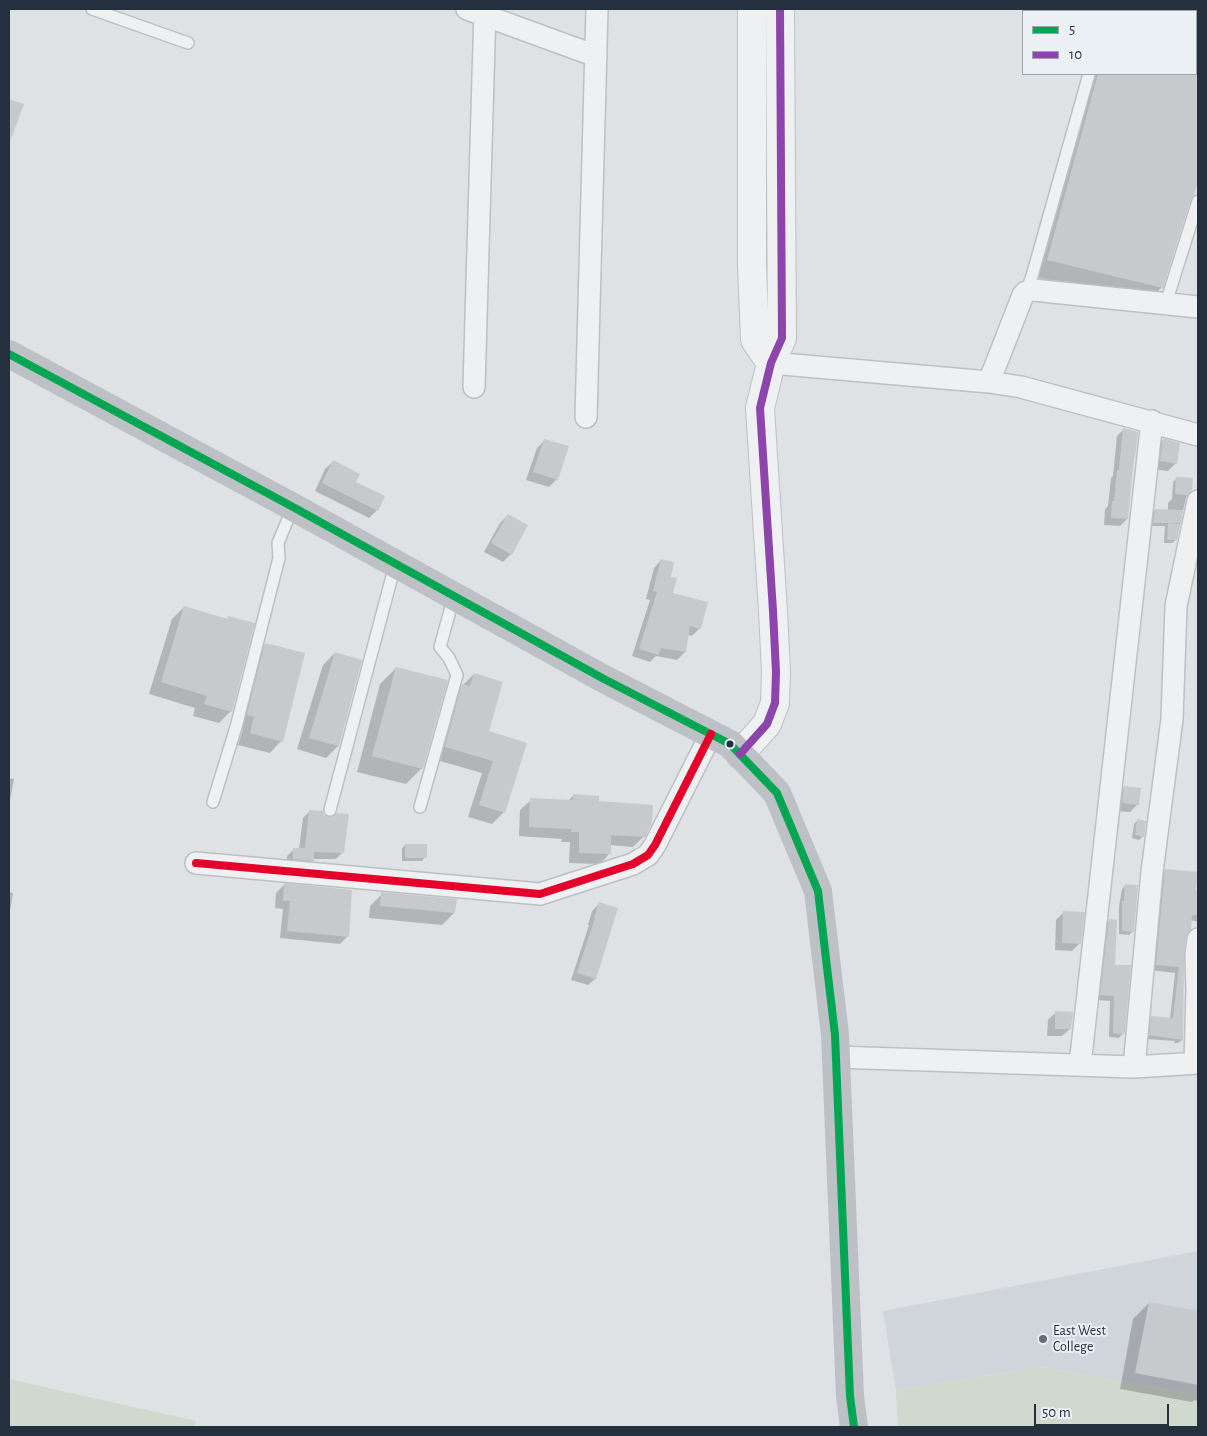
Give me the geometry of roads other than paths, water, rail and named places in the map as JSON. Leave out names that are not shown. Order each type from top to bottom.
[{"type":"main road","points":[[9,354],[604,679],[730,744],[777,793],[818,890],[835,1035],[850,1396],[854,1427]]},
{"type":"street","points":[[586,417],[597,9]]},
{"type":"street","points":[[752,9],[752,266],[754,322],[755,340],[770,363]]},
{"type":"street","points":[[740,754],[767,724],[775,703],[776,672],[773,611],[760,408],[770,363],[782,338],[780,9]]},
{"type":"street","points":[[474,387],[479,11],[596,56]]},
{"type":"street","points":[[989,382],[1023,295],[1026,292],[1032,290],[1198,307]]},
{"type":"street","points":[[770,363],[989,382],[1021,387],[1198,435]]},
{"type":"street","points":[[1080,1065],[1152,421]]},
{"type":"street","points":[[1134,1067],[1152,872],[1172,719],[1176,606],[1198,501]]},
{"type":"street","points":[[196,863],[540,894],[633,864],[648,855],[655,845],[711,734]]},
{"type":"street","points":[[836,1057],[1134,1067],[1197,1063],[1196,955],[1198,939]]},
{"type":"lane","points":[[92,9],[188,43]]},
{"type":"lane","points":[[1026,292],[1089,75]]},
{"type":"lane","points":[[1166,303],[1198,201]]},
{"type":"lane","points":[[213,802],[236,726],[279,558],[278,543],[292,507]]},
{"type":"lane","points":[[330,810],[395,565]]},
{"type":"lane","points":[[420,807],[457,675],[449,658],[440,647],[454,596]]},
{"type":"place","name":"East West College","points":[[1043,1339]]}]
